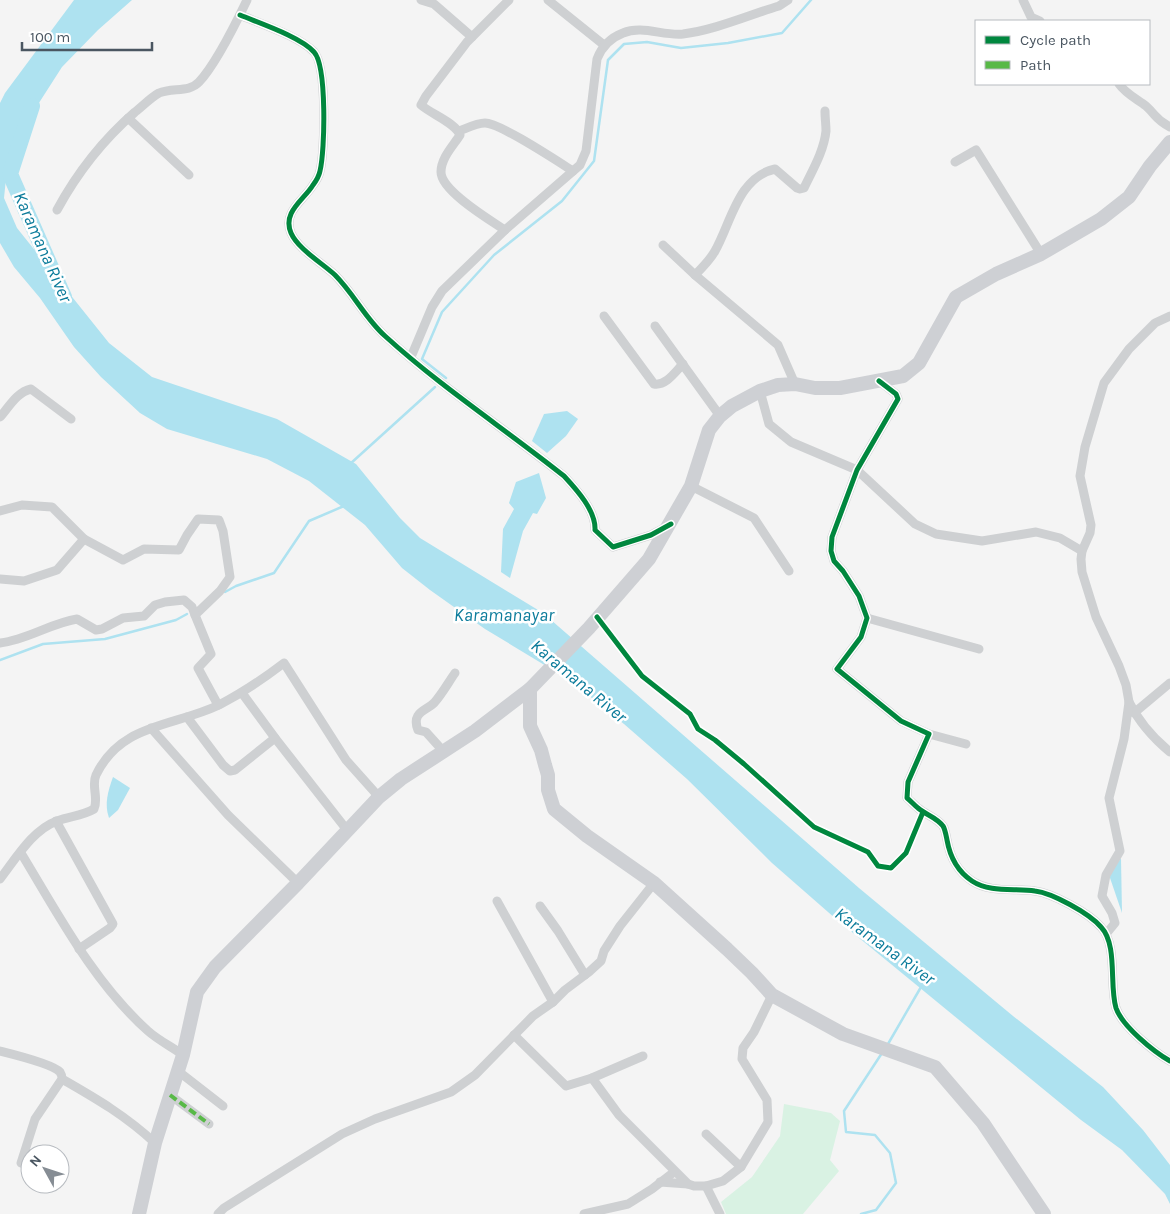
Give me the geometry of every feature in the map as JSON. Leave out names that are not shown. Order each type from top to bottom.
[{"type":"main road","points":[[139,1214],[155,1143],[183,1055],[197,992],[215,967],[379,797],[401,779],[475,731],[530,689],[589,628],[649,559],[691,486],[709,430],[720,416],[732,406],[760,391],[778,385],[795,384],[814,388],[840,388],[902,376],[919,363],[956,297],[996,274],[1041,254],[1101,219],[1128,197],[1150,166],[1170,145]]},
{"type":"main road","points":[[530,689],[530,726],[543,757],[548,775],[548,790],[554,809],[587,836],[654,883],[752,973],[772,995],[843,1034],[935,1067],[983,1123],[1044,1214]]},
{"type":"street","points":[[57,210],[68,190],[91,158],[128,118],[159,93],[192,88],[198,84],[211,67],[247,0]]},
{"type":"street","points":[[421,0],[434,4],[472,37]]},
{"type":"street","points":[[459,131],[421,105],[472,37],[509,0]]},
{"type":"street","points":[[548,0],[604,45]]},
{"type":"street","points":[[411,357],[432,306],[442,291],[505,230],[580,165],[586,151],[595,65],[604,45],[612,38],[624,32],[637,29],[663,34],[698,32],[779,6],[788,0]]},
{"type":"street","points":[[1023,0],[1031,17],[1038,20]]},
{"type":"street","points":[[240,15],[302,42],[315,52],[320,64],[324,90],[320,172],[312,187],[291,213],[289,225],[292,234],[335,276],[372,323],[386,337],[423,369],[564,476],[580,495],[591,513],[596,522],[595,530],[613,547],[651,535],[670,524]]},
{"type":"street","points":[[1120,85],[1124,91],[1148,107],[1158,121],[1170,127]]},
{"type":"street","points":[[695,275],[715,252],[738,201],[747,186],[759,175],[775,169],[800,190],[804,188],[824,141],[826,132],[825,111]]},
{"type":"street","points":[[128,118],[189,175]]},
{"type":"street","points":[[459,131],[483,123],[490,124],[510,133],[573,171]]},
{"type":"street","points":[[459,131],[460,135],[443,162],[442,178],[459,197],[505,230]]},
{"type":"street","points":[[955,162],[976,150],[1041,254]]},
{"type":"street","points":[[663,245],[695,275],[778,345],[795,384]]},
{"type":"street","points":[[604,316],[654,384],[662,383],[683,364]]},
{"type":"street","points":[[1106,934],[1115,923],[1112,913],[1102,896],[1106,874],[1120,851],[1109,798],[1124,739],[1128,702],[1126,685],[1096,616],[1082,572],[1082,551],[1087,542],[1091,525],[1087,500],[1080,476],[1091,424],[1104,383],[1129,349],[1155,323],[1170,316]]},
{"type":"street","points":[[655,326],[720,416]]},
{"type":"street","points":[[879,381],[896,394],[898,398],[857,470],[832,537],[830,551],[834,561],[843,571],[858,596],[866,618],[861,637],[837,669],[901,721],[929,734],[966,744]]},
{"type":"street","points":[[0,417],[23,391],[31,389],[71,420]]},
{"type":"street","points":[[760,391],[769,424],[792,442],[857,470],[915,524],[936,534],[982,541],[1036,532],[1060,538],[1082,551]]},
{"type":"street","points":[[691,486],[754,518],[789,571]]},
{"type":"street","points":[[0,511],[22,505],[52,507],[84,539],[123,560],[144,550],[179,550],[186,535],[198,519],[219,520],[223,531],[230,576],[220,591],[195,615]]},
{"type":"street","points":[[0,579],[24,581],[57,570],[84,539]]},
{"type":"street","points":[[0,643],[8,642],[65,621],[77,619],[96,630],[123,618],[144,616],[156,605],[184,600],[192,608],[211,654],[198,668],[218,705]]},
{"type":"street","points":[[866,618],[979,649]]},
{"type":"street","points":[[0,879],[40,832],[56,821],[76,817],[94,809],[96,804],[95,777],[108,756],[130,737],[218,705],[242,693],[284,664],[346,760],[379,797]]},
{"type":"street","points":[[444,752],[426,732],[418,730],[416,726],[417,717],[422,710],[432,705],[455,673]]},
{"type":"street","points":[[1134,713],[1170,683]]},
{"type":"street","points":[[242,693],[347,830]]},
{"type":"street","points":[[1128,702],[1140,722],[1170,752]]},
{"type":"street","points":[[187,717],[223,765],[230,771],[235,770],[275,738]]},
{"type":"street","points":[[151,728],[228,815],[298,883]]},
{"type":"street","points":[[929,734],[908,782],[907,798],[917,808],[936,818],[944,827],[949,849],[958,870],[973,882],[995,889],[1046,893],[1084,914],[1102,927],[1110,949],[1116,1008],[1122,1019],[1161,1056],[1170,1061]]},
{"type":"street","points":[[56,821],[113,924],[79,949]]},
{"type":"street","points":[[21,853],[79,949],[124,1007],[149,1032],[183,1055]]},
{"type":"street","points":[[218,1214],[224,1208],[342,1134],[375,1119],[451,1092],[475,1075],[533,1016],[553,1002],[601,961],[604,951],[620,926],[654,883]]},
{"type":"street","points":[[497,901],[553,1002]]},
{"type":"street","points":[[540,906],[585,975]]},
{"type":"street","points":[[660,1182],[706,1186],[723,1180],[741,1167],[768,1122],[767,1100],[742,1059],[743,1048],[754,1032],[772,995]]},
{"type":"street","points":[[514,1035],[566,1086],[592,1078],[643,1056]]},
{"type":"street","points":[[0,1051],[49,1066],[61,1074],[62,1080],[34,1119],[27,1144]]},
{"type":"street","points":[[178,1071],[223,1106]]},
{"type":"street","points":[[592,1078],[619,1115],[688,1184]]},
{"type":"street","points":[[62,1080],[96,1098],[134,1123],[155,1143]]},
{"type":"street","points":[[170,1095],[209,1124]]},
{"type":"street","points":[[706,1134],[741,1167]]},
{"type":"street","points":[[584,1214],[628,1204],[674,1172]]},
{"type":"street","points":[[706,1186],[720,1214]]},
{"type":"green space","points":[[784,1104],[831,1113],[840,1121],[830,1160],[839,1171],[803,1214],[726,1214],[721,1202],[752,1177],[780,1136]]},
{"type":"water","name":"Karamanayar","points":[[74,0],[132,0],[98,30],[62,67],[28,120],[8,159],[4,198],[17,228],[109,343],[152,377],[277,419],[356,464],[400,518],[420,538],[543,613],[859,888],[1013,1016],[1103,1087],[1143,1130],[1170,1165],[1170,1204],[1165,1194],[1122,1150],[1081,1120],[836,919],[772,863],[687,779],[571,681],[485,629],[430,590],[402,568],[365,525],[309,481],[267,459],[167,429],[140,413],[101,377],[74,347],[40,298],[14,267],[0,243],[0,103],[5,93]]},
{"type":"water","points":[[567,411],[578,419],[566,436],[547,453],[532,441],[544,414]]},
{"type":"water","points":[[539,473],[546,498],[537,514],[533,513],[523,531],[510,578],[501,572],[503,529],[514,509],[509,503],[516,482]]},
{"type":"water","points":[[113,777],[130,788],[118,810],[109,818],[108,792]]},
{"type":"water","points":[[1121,858],[1122,913],[1109,875]]},
{"type":"waterway","points":[[446,378],[422,359],[442,312],[494,255],[562,201],[594,161],[608,60],[624,44],[647,42],[681,48],[728,43],[782,33],[811,0]]},
{"type":"waterway","name":"Karamana River","points":[[32,106],[10,174],[64,297]]},
{"type":"waterway","points":[[350,464],[435,387]]},
{"type":"waterway","points":[[225,592],[236,586],[274,573],[309,521],[344,506]]},
{"type":"waterway","points":[[0,660],[43,644],[105,639],[176,620],[187,614]]},
{"type":"waterway","points":[[888,1044],[921,987]]},
{"type":"waterway","points":[[861,1214],[876,1210],[896,1183],[890,1153],[875,1135],[846,1132],[844,1111],[882,1053]]},
{"type":"marked path","points":[[170,1095],[209,1124]]},
{"type":"cycle path","points":[[240,15],[300,41],[314,52],[318,60],[324,109],[322,161],[320,173],[309,191],[295,207],[289,219],[291,233],[299,245],[335,275],[378,329],[406,355],[564,476],[580,494],[589,508],[595,530],[613,547],[651,535],[671,524]]},
{"type":"cycle path","points":[[879,381],[896,394],[898,399],[857,470],[832,537],[831,551],[834,561],[843,571],[859,596],[867,618],[861,637],[837,669],[901,721],[929,734],[908,782],[907,798],[943,826],[952,858],[962,873],[972,881],[986,887],[1027,890],[1051,895],[1079,910],[1101,927],[1110,944],[1114,999],[1119,1015],[1139,1038],[1170,1061]]},
{"type":"cycle path","points":[[597,617],[642,676],[690,714],[698,729],[715,740],[744,764],[814,827],[868,852],[878,866],[891,868],[906,853],[923,812]]}]
